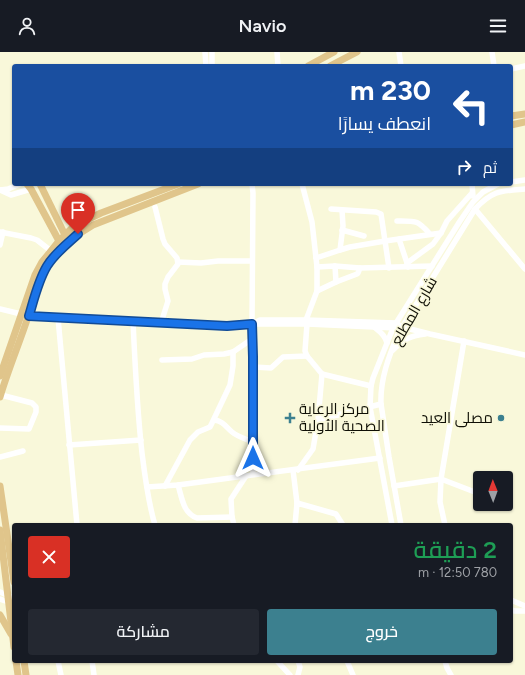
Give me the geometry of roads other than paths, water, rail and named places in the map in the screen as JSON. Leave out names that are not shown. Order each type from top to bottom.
[{"type":"main road","points":[[312,64],[334,52]]},
{"type":"main road","points":[[334,64],[357,52]]},
{"type":"main road","points":[[513,116],[525,114]]},
{"type":"main road","points":[[513,125],[525,122]]},
{"type":"main road","points":[[29,186],[59,241]]},
{"type":"main road","points":[[41,186],[65,235]]},
{"type":"main road","points":[[0,396],[41,278],[47,266],[58,252],[78,234],[92,225],[193,186]]},
{"type":"main road","points":[[0,376],[35,275],[42,262],[59,241],[74,226],[160,187]]},
{"type":"main road","points":[[0,486],[12,548]]},
{"type":"main road","points":[[0,530],[12,628]]},
{"type":"main road","points":[[0,615],[12,636]]},
{"type":"main road","points":[[16,663],[18,675]]},
{"type":"main road","points":[[24,663],[26,675]]},
{"type":"street","points":[[205,52],[206,64]]},
{"type":"street","points":[[212,52],[212,64]]},
{"type":"street","points":[[277,52],[278,64]]},
{"type":"street","points":[[400,52],[401,64]]},
{"type":"street","points":[[492,52],[494,64]]},
{"type":"street","points":[[513,69],[525,66]]},
{"type":"street","points":[[513,182],[525,180]]},
{"type":"street","points":[[0,190],[14,186]]},
{"type":"street","points":[[0,190],[11,194],[29,186]]},
{"type":"street","points":[[252,186],[254,193],[252,261],[253,474]]},
{"type":"street","points":[[303,186],[312,222],[317,266],[317,291],[306,322],[304,351],[322,374],[371,386]]},
{"type":"street","points":[[472,186],[473,202]]},
{"type":"street","name":"شارع المطلع","points":[[392,523],[370,407],[371,386],[394,326],[473,202],[483,192],[494,186]]},
{"type":"street","name":"شارع المطلع","points":[[401,523],[381,404],[383,376],[390,354],[402,327],[475,209],[482,201],[492,194],[503,191],[525,189]]},
{"type":"street","points":[[408,265],[434,244],[447,221],[472,193]]},
{"type":"street","points":[[155,208],[165,244],[177,258],[178,262],[165,284],[168,301],[161,323]]},
{"type":"street","points":[[331,209],[379,212],[381,214],[389,268]]},
{"type":"street","points":[[475,209],[525,269]]},
{"type":"street","points":[[340,250],[342,210]]},
{"type":"street","points":[[397,221],[417,222],[430,234]]},
{"type":"street","points":[[447,221],[460,221]]},
{"type":"street","points":[[342,230],[364,236]]},
{"type":"street","points":[[0,245],[2,232],[37,240],[51,251]]},
{"type":"street","points":[[316,258],[340,250],[385,241],[441,233]]},
{"type":"street","points":[[399,239],[408,265]]},
{"type":"street","points":[[178,262],[201,264],[218,261],[252,261]]},
{"type":"street","points":[[317,266],[360,268],[389,268],[408,265],[432,266]]},
{"type":"street","points":[[335,266],[336,282]]},
{"type":"street","points":[[317,291],[357,274],[360,268]]},
{"type":"street","points":[[0,309],[21,314]]},
{"type":"street","points":[[29,316],[227,326],[306,322],[394,326],[525,355]]},
{"type":"street","points":[[58,318],[77,523]]},
{"type":"street","points":[[133,321],[135,376],[146,487],[155,523]]},
{"type":"street","points":[[306,322],[374,327],[394,326]]},
{"type":"street","points":[[374,327],[386,337],[387,343]]},
{"type":"street","points":[[390,354],[400,343],[409,338],[418,335],[430,334]]},
{"type":"street","points":[[162,360],[192,359],[204,355],[233,352],[252,339]]},
{"type":"street","points":[[445,523],[440,502],[441,479],[464,341]]},
{"type":"street","points":[[165,486],[190,440],[198,432],[210,427],[214,420],[230,384],[233,352]]},
{"type":"street","points":[[253,367],[271,368],[282,357],[307,356]]},
{"type":"street","points":[[295,523],[297,503],[295,470],[313,450],[318,420],[322,374]]},
{"type":"street","points":[[0,396],[32,404],[36,407],[36,412],[29,429],[0,428]]},
{"type":"street","points":[[318,420],[381,404]]},
{"type":"street","points":[[214,420],[219,421],[233,433],[253,442]]},
{"type":"street","points":[[69,445],[141,440]]},
{"type":"street","points":[[0,457],[23,451]]},
{"type":"street","points":[[146,487],[178,485],[380,458]]},
{"type":"street","points":[[234,523],[231,499],[246,476]]},
{"type":"street","points":[[394,486],[441,479],[473,491]]},
{"type":"street","points":[[178,485],[184,507],[193,517],[232,517]]},
{"type":"street","points":[[297,503],[336,514],[342,523]]},
{"type":"street","points":[[0,582],[5,576]]},
{"type":"street","points":[[0,599],[9,598]]},
{"type":"street","points":[[513,601],[525,606]]},
{"type":"street","points":[[513,610],[525,611]]},
{"type":"street","points":[[58,663],[61,675]]},
{"type":"street","points":[[92,663],[94,675]]},
{"type":"street","points":[[279,663],[290,675]]},
{"type":"street","points":[[298,675],[300,667],[299,663]]},
{"type":"street","points":[[348,663],[353,675]]},
{"type":"street","points":[[446,663],[451,675]]},
{"type":"place","name":"مركز الرعاية الصحية الأولية","points":[[290,418]]},
{"type":"place","name":"مصلى العيد","points":[[501,418]]}]
